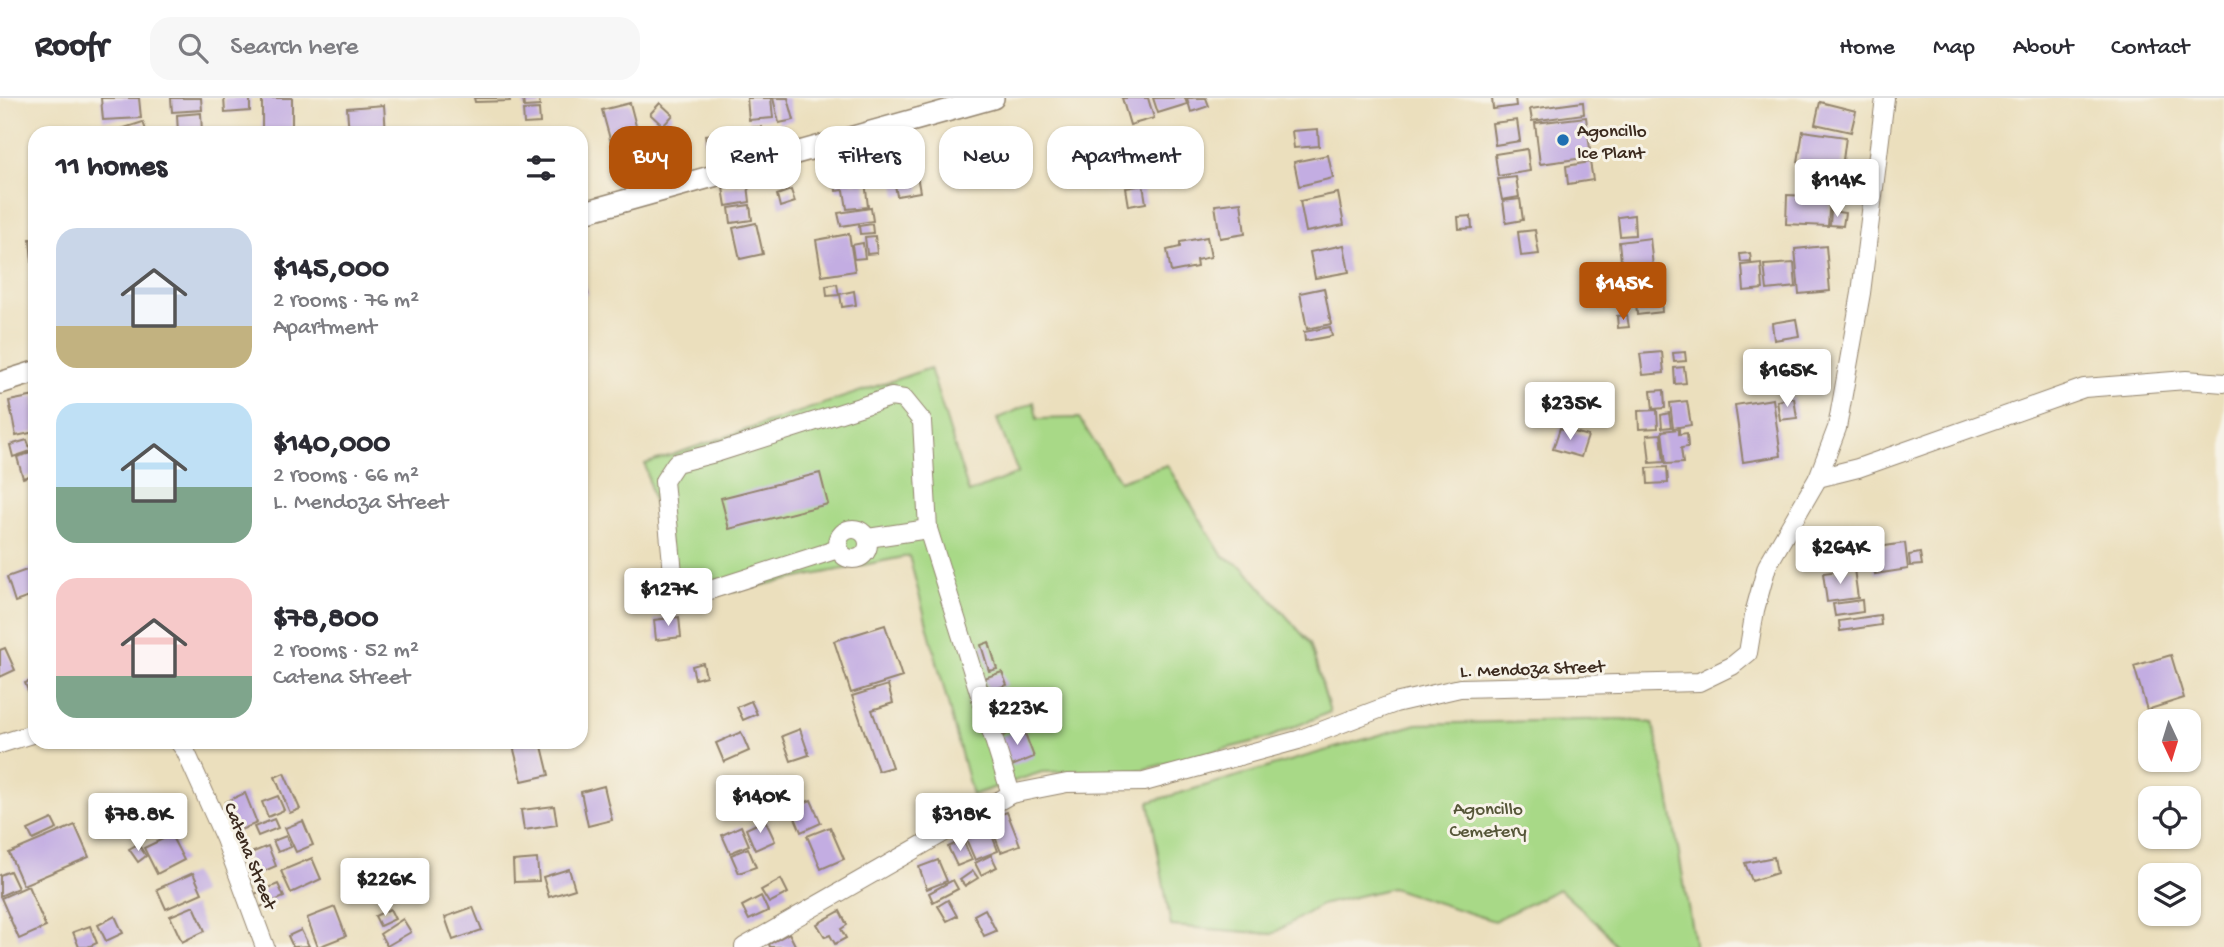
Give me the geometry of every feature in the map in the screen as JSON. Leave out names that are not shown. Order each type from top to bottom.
[{"type":"main road","points":[[588,211],[993,98]]},
{"type":"main road","points":[[0,383],[28,374]]},
{"type":"street","name":"L. Mendoza Street","points":[[744,947],[1011,794],[1067,783],[1144,782],[1298,740],[1395,703],[1460,688],[1699,682],[1732,666],[1748,653],[1755,610],[1767,566],[1818,478],[1837,428],[1861,293],[1885,98]]},
{"type":"street","points":[[1818,478],[1858,468],[2084,388],[2186,380],[2224,383]]},
{"type":"street","points":[[928,529],[868,538],[862,530],[852,528],[843,531],[838,539],[838,549],[707,591],[688,586],[673,573],[664,481],[676,463],[719,452],[891,397],[904,399],[922,421],[928,529],[1011,794]]},
{"type":"street","points":[[0,744],[28,735]]},
{"type":"street","name":"Catena Street","points":[[184,749],[225,839],[265,947]]},
{"type":"green space","points":[[930,368],[969,493],[1018,473],[997,419],[1034,402],[1037,419],[1079,418],[1119,481],[1167,465],[1222,555],[1244,568],[1310,643],[1330,712],[1268,738],[1137,771],[1042,772],[972,795],[909,556],[676,602],[645,464]]},
{"type":"green space","name":"Agoncillo Cemetery","points":[[1621,719],[1653,723],[1668,790],[1695,947],[1616,947],[1604,930],[1559,889],[1494,921],[1392,888],[1321,905],[1272,934],[1171,926],[1149,802],[1417,724]]},
{"type":"building","points":[[101,98],[139,98],[141,118],[103,120]]},
{"type":"building","points":[[171,98],[201,98],[202,110],[172,112]]},
{"type":"building","points":[[224,98],[250,98],[250,111],[225,113]]},
{"type":"building","points":[[262,98],[292,98],[292,126],[262,126]]},
{"type":"building","points":[[474,98],[509,98],[510,101],[475,102]]},
{"type":"building","points":[[523,98],[539,98],[540,106],[524,107]]},
{"type":"building","points":[[747,98],[771,98],[773,118],[749,120]]},
{"type":"building","points":[[773,98],[788,98],[794,120],[779,123]]},
{"type":"building","points":[[1122,98],[1148,98],[1154,118],[1130,125]]},
{"type":"building","points":[[1153,98],[1185,98],[1187,104],[1158,113]]},
{"type":"building","points":[[1187,98],[1206,98],[1209,106],[1191,112]]},
{"type":"building","points":[[1492,98],[1515,98],[1516,106],[1493,109]]},
{"type":"building","points":[[1583,102],[1584,114],[1532,121],[1530,109]]},
{"type":"building","points":[[1820,102],[1856,111],[1851,132],[1815,124]]},
{"type":"building","points":[[630,103],[636,126],[609,126],[609,135],[602,110]]},
{"type":"building","points":[[660,103],[673,115],[663,126],[650,114]]},
{"type":"building","points":[[384,105],[386,126],[348,126],[347,108]]},
{"type":"building","points":[[539,109],[540,123],[524,124],[523,110]]},
{"type":"building","points":[[201,113],[202,126],[178,126],[177,115]]},
{"type":"building","name":"Agoncillo Ice Plant","points":[[1586,117],[1591,157],[1540,164],[1535,123]]},
{"type":"building","points":[[1517,120],[1520,141],[1495,145],[1492,123]]},
{"type":"building","points":[[1318,129],[1319,146],[1294,148],[1292,131]]},
{"type":"building","points":[[1803,131],[1846,137],[1842,168],[1798,162]]},
{"type":"building","points":[[1527,149],[1530,171],[1498,176],[1495,154]]},
{"type":"building","points":[[1328,155],[1333,178],[1299,186],[1294,162]]},
{"type":"building","points":[[1590,162],[1593,180],[1568,184],[1566,166]]},
{"type":"building","points":[[1516,177],[1519,197],[1502,200],[1498,179]]},
{"type":"building","points":[[723,189],[748,189],[750,202],[726,206]]},
{"type":"building","points":[[836,189],[866,189],[868,207],[847,209],[844,190]]},
{"type":"building","points":[[896,189],[919,189],[920,192],[897,196]]},
{"type":"building","points":[[1126,189],[1144,189],[1146,203],[1129,206]]},
{"type":"building","points":[[791,190],[795,202],[780,207],[777,195]]},
{"type":"building","points":[[1338,193],[1344,225],[1306,232],[1300,201]]},
{"type":"building","points":[[1787,195],[1830,197],[1828,226],[1786,224]]},
{"type":"building","points":[[1520,199],[1523,220],[1506,223],[1503,201]]},
{"type":"building","points":[[1241,202],[1245,234],[1220,238],[1215,205]]},
{"type":"building","points":[[750,205],[752,220],[731,223],[729,208]]},
{"type":"building","points":[[871,208],[873,221],[841,226],[838,213]]},
{"type":"building","points":[[1831,211],[1845,213],[1843,226],[1830,225]]},
{"type":"building","points":[[1634,215],[1635,235],[1620,236],[1618,217]]},
{"type":"building","points":[[1471,216],[1472,228],[1459,229],[1458,217]]},
{"type":"building","points":[[756,223],[763,254],[740,259],[733,228]]},
{"type":"building","points":[[872,224],[873,233],[860,234],[859,226]]},
{"type":"building","points":[[1535,230],[1539,254],[1521,256],[1518,232]]},
{"type":"building","points":[[849,234],[855,271],[822,276],[816,240]]},
{"type":"building","points":[[875,236],[877,253],[867,254],[865,237]]},
{"type":"building","points":[[1207,237],[1211,257],[1196,260],[1197,267],[1171,272],[1167,250],[1180,247],[1180,242]]},
{"type":"building","points":[[1650,238],[1654,277],[1623,280],[1619,242]]},
{"type":"building","points":[[863,243],[865,258],[854,259],[852,245]]},
{"type":"building","points":[[1344,245],[1349,272],[1315,278],[1310,252]]},
{"type":"building","points":[[1826,246],[1830,291],[1799,294],[1795,249]]},
{"type":"building","points":[[1750,253],[1751,261],[1741,262],[1740,254]]},
{"type":"building","points":[[1761,263],[1763,289],[1744,291],[1742,265]]},
{"type":"building","points":[[1794,263],[1796,287],[1767,290],[1764,265]]},
{"type":"building","points":[[837,284],[839,295],[827,296],[826,286]]},
{"type":"building","points":[[1324,288],[1331,324],[1307,329],[1300,293]]},
{"type":"building","points":[[854,291],[856,305],[842,307],[840,294]]},
{"type":"building","points":[[1661,298],[1662,312],[1637,315],[1636,300]]},
{"type":"building","points":[[1627,315],[1629,327],[1618,328],[1617,316]]},
{"type":"building","points":[[1796,319],[1799,336],[1774,340],[1772,323]]},
{"type":"building","points":[[1330,327],[1332,336],[1305,341],[1304,332]]},
{"type":"building","points":[[1662,352],[1664,373],[1643,375],[1640,354]]},
{"type":"building","points":[[1685,352],[1686,361],[1674,362],[1673,353]]},
{"type":"building","points":[[1684,367],[1686,383],[1675,384],[1674,368]]},
{"type":"building","points":[[1664,390],[1665,408],[1653,409],[1651,391]]},
{"type":"building","points":[[28,397],[28,433],[16,436],[9,401]]},
{"type":"building","points":[[1794,398],[1797,418],[1780,420],[1777,401]]},
{"type":"building","points":[[1773,399],[1781,456],[1743,462],[1735,405]]},
{"type":"building","points":[[1687,401],[1691,425],[1673,428],[1670,403]]},
{"type":"building","points":[[1657,410],[1658,428],[1639,429],[1638,411]]},
{"type":"building","points":[[1669,413],[1671,427],[1662,428],[1661,415]]},
{"type":"building","points":[[1560,428],[1588,436],[1581,457],[1553,449]]},
{"type":"building","points":[[1679,429],[1679,434],[1687,433],[1688,447],[1681,448],[1683,463],[1666,464],[1662,431]]},
{"type":"building","points":[[1661,434],[1664,462],[1650,463],[1647,435]]},
{"type":"building","points":[[27,440],[28,452],[13,457],[10,445]]},
{"type":"building","points":[[28,454],[28,476],[23,478],[17,457]]},
{"type":"building","points":[[1667,467],[1668,483],[1648,484],[1647,468]]},
{"type":"building","points":[[820,473],[828,504],[729,529],[721,498]]},
{"type":"building","points":[[1905,543],[1908,569],[1875,574],[1872,548]]},
{"type":"building","points":[[1920,553],[1922,565],[1910,566],[1909,555]]},
{"type":"building","points":[[1854,569],[1858,598],[1827,602],[1823,573]]},
{"type":"building","points":[[28,570],[28,597],[15,602],[7,577]]},
{"type":"building","points":[[1862,600],[1863,612],[1835,616],[1833,604]]},
{"type":"building","points":[[1880,615],[1881,625],[1840,631],[1839,621]]},
{"type":"building","points":[[679,617],[681,637],[656,640],[654,620]]},
{"type":"building","points":[[885,625],[902,677],[851,693],[834,641]]},
{"type":"building","points":[[989,642],[997,669],[989,671],[981,645]]},
{"type":"building","points":[[5,648],[15,670],[0,677],[0,650]]},
{"type":"building","points":[[2171,655],[2184,698],[2147,709],[2134,666]]},
{"type":"building","points":[[703,663],[706,676],[695,679],[692,666]]},
{"type":"building","points":[[1002,672],[1007,685],[989,691],[984,678]]},
{"type":"building","points":[[888,685],[893,703],[872,710],[892,767],[878,771],[852,696]]},
{"type":"building","points":[[751,701],[757,714],[743,720],[737,707]]},
{"type":"building","points":[[1023,728],[1034,757],[1012,766],[1000,737]]},
{"type":"building","points":[[800,729],[809,755],[791,761],[782,736]]},
{"type":"building","points":[[741,732],[749,751],[724,762],[716,743]]},
{"type":"building","points":[[514,749],[543,749],[549,775],[522,781]]},
{"type":"building","points":[[284,773],[300,809],[290,813],[275,777]]},
{"type":"building","points":[[604,786],[612,820],[588,826],[581,792]]},
{"type":"building","points":[[245,793],[257,823],[238,831],[225,802]]},
{"type":"building","points":[[278,796],[284,810],[268,817],[262,802]]},
{"type":"building","points":[[811,800],[821,823],[801,832],[791,808]]},
{"type":"building","points":[[554,806],[557,825],[524,830],[521,810]]},
{"type":"building","points":[[1007,812],[1020,845],[1001,852],[988,819]]},
{"type":"building","points":[[52,819],[57,829],[33,840],[28,830]]},
{"type":"building","points":[[274,819],[278,828],[258,836],[254,827]]},
{"type":"building","points":[[765,820],[775,841],[755,850],[746,829]]},
{"type":"building","points":[[303,821],[313,845],[296,852],[285,828]]},
{"type":"building","points":[[75,825],[89,857],[23,885],[9,853]]},
{"type":"building","points":[[741,826],[749,845],[730,853],[722,835]]},
{"type":"building","points":[[830,827],[844,859],[821,869],[807,836]]},
{"type":"building","points":[[990,830],[998,851],[975,860],[966,839]]},
{"type":"building","points":[[171,835],[184,860],[157,874],[144,848]]},
{"type":"building","points":[[286,836],[291,847],[278,852],[273,841]]},
{"type":"building","points":[[963,840],[972,860],[957,866],[948,847]]},
{"type":"building","points":[[138,844],[146,856],[138,862],[129,849]]},
{"type":"building","points":[[268,846],[276,866],[255,875],[246,855]]},
{"type":"building","points":[[748,848],[756,867],[739,873],[731,855]]},
{"type":"building","points":[[991,855],[997,867],[981,875],[975,863]]},
{"type":"building","points":[[1774,857],[1777,873],[1752,881],[1745,863]]},
{"type":"building","points":[[312,858],[321,879],[291,893],[281,871]]},
{"type":"building","points":[[537,859],[539,881],[514,882],[513,861]]},
{"type":"building","points":[[938,860],[947,881],[927,889],[919,867]]},
{"type":"building","points":[[569,869],[575,889],[549,897],[543,877]]},
{"type":"building","points":[[10,871],[18,888],[0,896],[0,875]]},
{"type":"building","points":[[973,871],[978,878],[965,886],[960,880]]},
{"type":"building","points":[[193,873],[202,893],[166,909],[157,889]]},
{"type":"building","points":[[781,879],[788,893],[769,903],[761,890]]},
{"type":"building","points":[[953,880],[958,889],[933,902],[929,893]]},
{"type":"building","points":[[278,884],[284,897],[258,908],[252,895]]},
{"type":"building","points":[[28,886],[46,927],[19,939],[1,898]]},
{"type":"building","points":[[761,896],[768,911],[749,920],[742,906]]},
{"type":"building","points":[[948,900],[957,916],[947,921],[938,906]]},
{"type":"building","points":[[194,906],[205,931],[182,942],[170,916]]},
{"type":"building","points":[[335,907],[346,936],[318,947],[307,918]]},
{"type":"building","points":[[473,907],[482,930],[453,940],[445,917]]},
{"type":"building","points":[[390,909],[395,919],[380,926],[375,916]]},
{"type":"building","points":[[985,909],[996,931],[984,936],[974,915]]},
{"type":"building","points":[[840,911],[847,925],[841,929],[846,938],[835,944],[830,935],[825,937],[817,924]]},
{"type":"building","points":[[115,916],[123,933],[106,941],[98,925]]},
{"type":"building","points":[[403,919],[411,932],[387,946],[380,934]]},
{"type":"building","points":[[90,926],[97,943],[79,947],[73,932]]},
{"type":"building","points":[[301,930],[309,946],[293,947],[288,936]]},
{"type":"building","points":[[789,933],[796,947],[770,947],[769,944]]},
{"type":"place","name":"Agoncillo Ice Plant","points":[[1563,140]]}]
